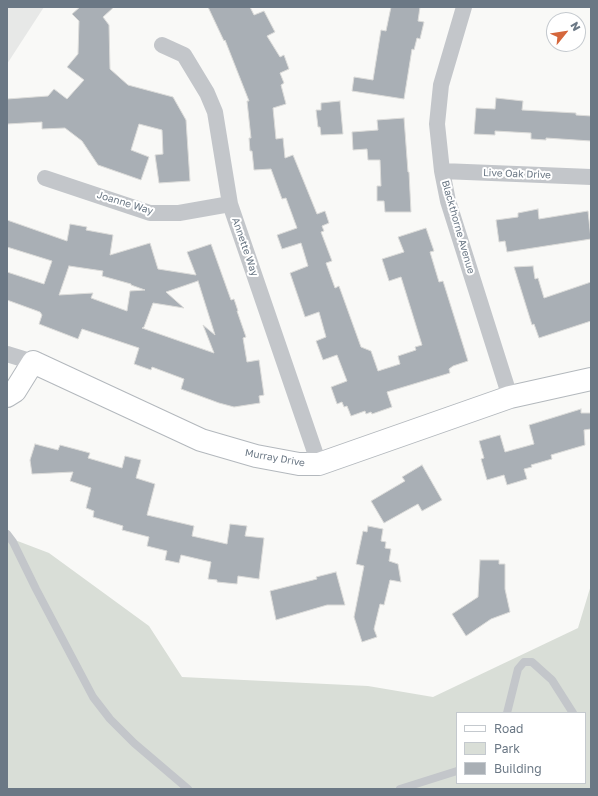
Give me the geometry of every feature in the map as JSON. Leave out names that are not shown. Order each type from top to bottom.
[{"type":"street","name":"Blackthorne Avenue","points":[[464,7],[441,85],[438,124],[442,171],[448,201],[510,397]]},
{"type":"street","name":"Annette Way","points":[[162,44],[184,55],[210,99],[215,112],[230,204],[319,464]]},
{"type":"street","name":"Live Oak Drive","points":[[442,171],[591,177]]},
{"type":"street","name":"Joanne Way","points":[[45,178],[150,213],[179,214],[230,204]]},
{"type":"street","points":[[7,354],[33,362],[15,391],[7,396]]},
{"type":"street","name":"Murray Drive","points":[[33,362],[201,440],[256,456],[299,464],[319,464],[510,397],[591,379]]},
{"type":"lane","points":[[7,534],[13,542],[93,697],[110,719],[134,743],[188,789]]},
{"type":"lane","points":[[507,712],[518,669],[524,662],[532,662],[552,680],[572,712]]},
{"type":"lane","points":[[400,789],[456,771]]},
{"type":"shaded area","points":[[7,7],[44,7],[7,64]]},
{"type":"green space","points":[[7,537],[49,553],[149,626],[182,677],[368,686],[433,697],[578,628],[591,585],[591,789],[7,789]]},
{"type":"building","points":[[80,7],[114,7],[103,17],[109,25],[110,69],[128,85],[173,97],[186,120],[190,181],[159,183],[155,155],[163,154],[162,130],[139,124],[131,150],[149,157],[141,180],[98,165],[82,141],[65,128],[42,129],[42,122],[7,124],[7,99],[48,96],[54,89],[67,99],[84,80],[67,67],[78,54],[79,21],[72,14]]},
{"type":"building","points":[[208,7],[250,7],[254,15],[264,11],[275,32],[267,36],[280,57],[284,55],[289,69],[280,73],[284,83],[281,85],[286,104],[273,108],[276,139],[283,138],[285,158],[293,155],[317,214],[325,211],[329,223],[322,226],[324,231],[321,232],[332,261],[326,263],[335,288],[339,286],[361,347],[371,351],[378,371],[400,364],[398,356],[416,350],[415,347],[422,345],[401,277],[389,281],[382,259],[404,252],[398,237],[426,228],[434,251],[430,252],[439,282],[443,281],[468,361],[453,366],[449,369],[450,373],[387,392],[392,407],[372,414],[371,412],[366,414],[365,411],[351,416],[347,406],[344,407],[342,402],[337,404],[331,387],[347,381],[337,355],[323,360],[316,341],[326,337],[319,312],[305,317],[290,273],[308,266],[301,243],[282,249],[277,235],[297,228],[286,198],[282,199],[271,169],[254,170],[249,138],[251,138],[247,101],[249,101],[225,40],[224,41]]},
{"type":"building","points":[[391,7],[420,7],[418,21],[424,22],[420,39],[417,38],[414,50],[412,49],[404,99],[352,91],[354,77],[373,80],[381,30],[386,31]]},
{"type":"building","points":[[496,98],[523,101],[522,110],[576,113],[576,115],[591,116],[591,141],[546,138],[546,140],[531,139],[531,133],[495,131],[495,135],[474,134],[476,108],[495,109]]},
{"type":"building","points":[[340,101],[343,134],[321,135],[320,127],[318,127],[316,110],[321,110],[321,103]]},
{"type":"building","points":[[404,118],[411,212],[385,212],[384,201],[377,201],[377,186],[381,186],[380,160],[368,160],[367,149],[353,150],[352,132],[378,130],[377,120]]},
{"type":"building","points":[[538,209],[539,219],[588,211],[591,239],[507,252],[505,241],[499,242],[496,220],[518,217],[518,213]]},
{"type":"building","points":[[7,220],[67,241],[70,224],[87,227],[86,230],[113,235],[110,255],[150,243],[158,269],[196,275],[187,252],[211,244],[231,300],[234,299],[246,337],[243,338],[247,362],[259,360],[264,395],[259,396],[260,403],[234,407],[219,403],[181,389],[184,379],[152,367],[151,370],[134,364],[139,348],[82,329],[78,339],[39,324],[42,315],[40,312],[7,300],[7,272],[44,284],[52,261],[7,247]],"holes":[[[69,266],[103,271],[102,276],[131,284],[145,290],[130,291],[127,311],[91,298],[93,293],[59,295]],[[198,281],[215,335],[203,325],[214,353],[142,328],[144,327],[153,303],[184,308],[166,292]]]},
{"type":"building","points":[[533,266],[535,279],[538,278],[544,298],[591,282],[591,321],[539,338],[534,324],[532,325],[514,267]]},
{"type":"building","points":[[581,409],[581,413],[591,413],[591,429],[584,430],[585,445],[551,455],[552,459],[531,465],[532,467],[524,469],[527,479],[507,485],[504,475],[487,480],[481,459],[484,458],[479,441],[500,435],[505,452],[534,444],[529,425]]},
{"type":"building","points":[[35,444],[58,450],[60,445],[90,453],[88,458],[122,468],[125,456],[141,460],[136,478],[155,484],[147,515],[194,526],[192,536],[227,544],[230,524],[247,526],[245,536],[264,538],[259,579],[238,576],[237,584],[217,582],[217,580],[208,579],[211,562],[181,555],[179,563],[165,560],[167,551],[147,546],[149,537],[122,530],[123,526],[93,517],[94,511],[86,508],[91,488],[70,481],[73,472],[32,474],[30,460]]},
{"type":"building","points":[[422,465],[442,500],[422,511],[418,504],[384,523],[371,501],[405,481],[402,477]]},
{"type":"building","points":[[368,526],[383,529],[381,541],[386,542],[385,548],[391,549],[389,561],[398,564],[401,582],[390,580],[384,605],[380,604],[374,629],[377,637],[362,642],[354,617],[364,566],[356,564],[363,531],[367,532]]},
{"type":"building","points":[[480,560],[499,560],[499,564],[505,564],[505,589],[510,612],[491,619],[466,636],[452,614],[478,597]]},
{"type":"building","points":[[336,572],[345,605],[327,605],[276,620],[270,591],[317,579],[316,577]]}]
